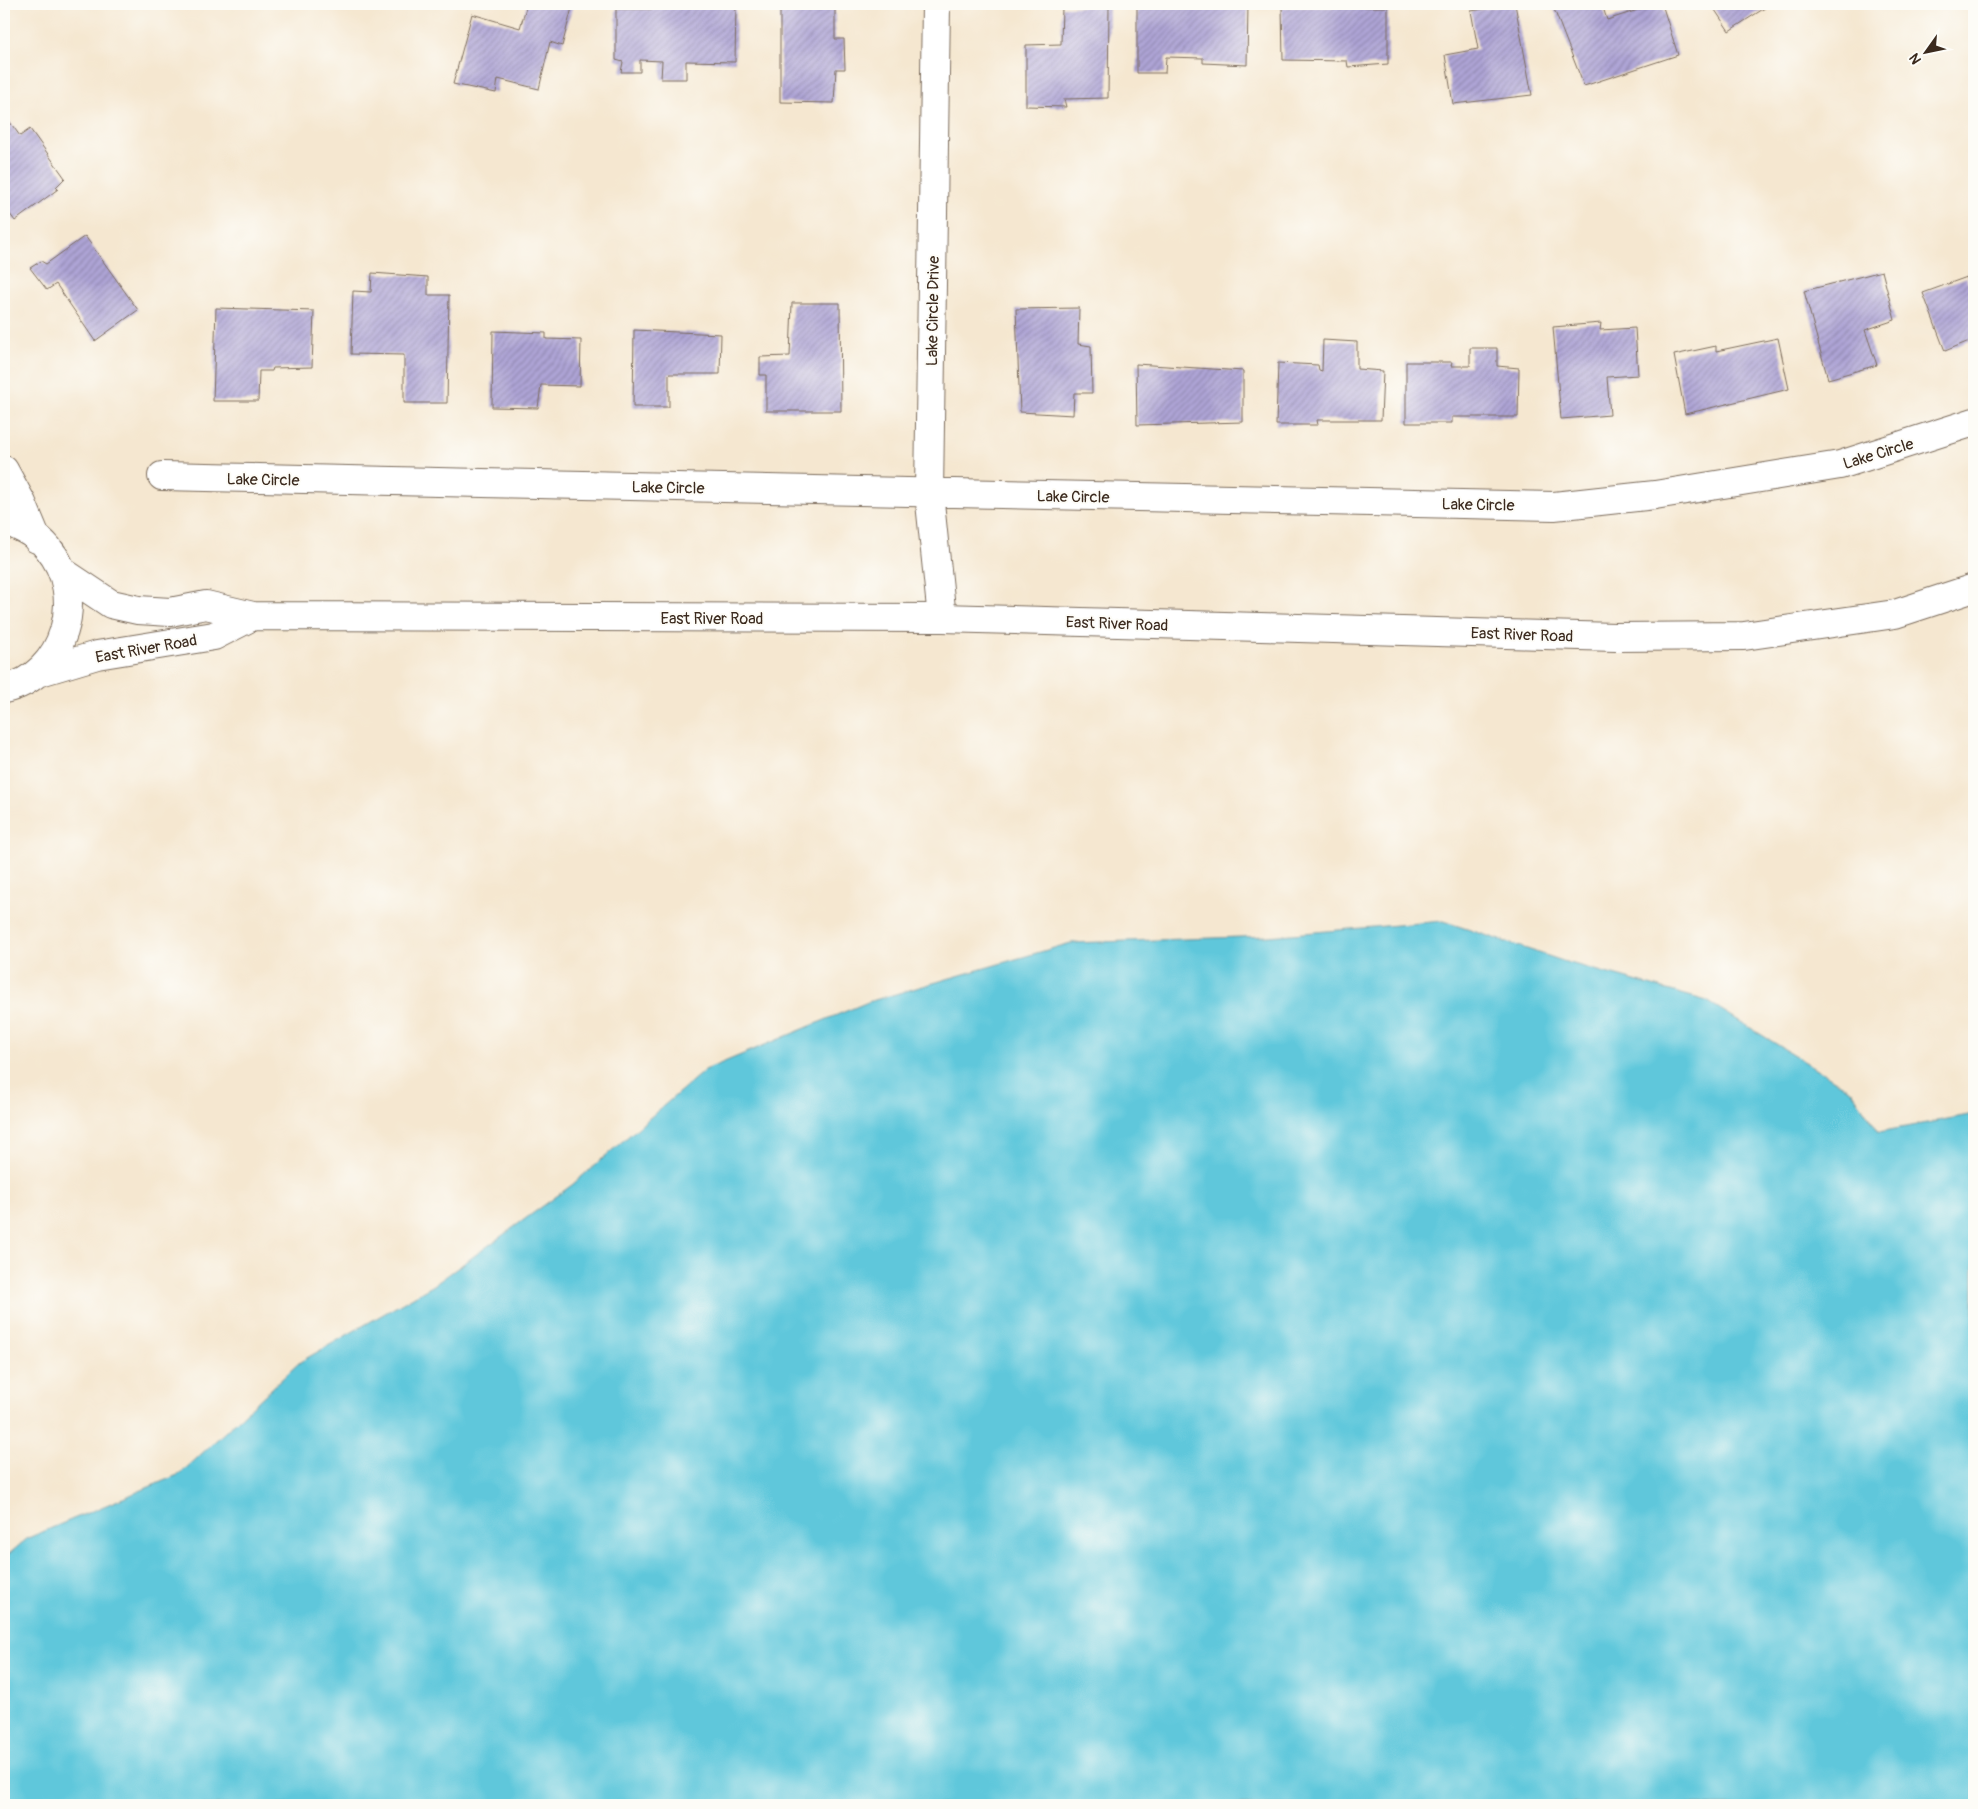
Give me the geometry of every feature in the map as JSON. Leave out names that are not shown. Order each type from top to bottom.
[{"type":"street","name":"Lake Circle Drive","points":[[936,4],[929,493],[942,618]]},
{"type":"street","name":"Lake Circle","points":[[162,476],[1554,506],[1655,495],[1840,465],[1974,422]]},
{"type":"street","points":[[4,470],[22,503],[37,539]]},
{"type":"street","points":[[4,520],[27,530],[48,548],[63,572],[69,600],[66,627],[55,653],[37,673],[13,687],[4,689]]},
{"type":"street","name":"East River Road","points":[[63,572],[111,604],[138,610],[170,612],[206,606],[253,616],[942,618],[1615,637],[1744,636],[1895,614],[1974,588]]},
{"type":"street","name":"East River Road","points":[[37,673],[97,655],[214,636],[253,616]]},
{"type":"water","points":[[1443,921],[1566,962],[1707,1001],[1852,1091],[1879,1132],[1974,1114],[1974,1805],[4,1805],[4,1558],[28,1538],[180,1474],[300,1362],[434,1285],[572,1185],[705,1070],[868,1002],[1071,943],[1269,936]]},
{"type":"building","points":[[527,4],[573,4],[562,46],[550,42],[539,89],[498,79],[496,93],[453,84],[472,14],[520,28]]},
{"type":"building","points":[[653,4],[736,4],[735,62],[686,61],[686,79],[661,79],[662,61],[640,60],[640,72],[621,72],[623,62],[616,60],[616,9],[652,9]]},
{"type":"building","points":[[780,4],[835,4],[835,39],[844,39],[845,69],[836,69],[834,103],[780,102]]},
{"type":"building","points":[[1203,4],[1248,4],[1247,65],[1203,63],[1203,58],[1166,57],[1165,73],[1137,73],[1137,7],[1203,6]]},
{"type":"building","points":[[1515,4],[1532,95],[1453,104],[1445,55],[1478,49],[1471,11]]},
{"type":"building","points":[[1552,4],[1602,4],[1607,20],[1656,4],[1662,4],[1678,55],[1584,86]]},
{"type":"building","points":[[1711,4],[1771,4],[1729,31]]},
{"type":"building","points":[[1109,6],[1108,98],[1064,99],[1066,107],[1026,106],[1026,45],[1061,44],[1062,7]]},
{"type":"building","points":[[1282,7],[1388,7],[1388,64],[1348,67],[1347,61],[1283,60]]},
{"type":"building","points":[[4,114],[20,136],[30,129],[65,178],[56,187],[58,189],[15,221],[4,206]]},
{"type":"building","points":[[85,236],[138,310],[95,341],[56,284],[47,290],[30,268],[41,261],[46,264]]},
{"type":"building","points":[[1882,271],[1895,320],[1865,330],[1877,365],[1828,379],[1804,291]]},
{"type":"building","points":[[372,273],[428,277],[428,295],[449,295],[447,403],[404,403],[404,355],[351,354],[353,291],[371,292]]},
{"type":"building","points":[[1967,277],[1967,282],[1974,279],[1974,339],[1945,351],[1923,293]]},
{"type":"building","points":[[792,303],[840,303],[841,411],[766,411],[766,375],[760,375],[760,357],[790,356]]},
{"type":"building","points":[[216,308],[314,311],[312,367],[273,368],[272,371],[259,371],[258,401],[213,401]]},
{"type":"building","points":[[1079,308],[1078,344],[1091,346],[1092,393],[1074,393],[1073,415],[1020,412],[1016,309]]},
{"type":"building","points":[[1601,323],[1600,330],[1635,328],[1638,375],[1607,377],[1610,415],[1561,419],[1553,327]]},
{"type":"building","points":[[634,330],[721,334],[720,374],[669,374],[669,407],[633,407]]},
{"type":"building","points":[[493,331],[546,333],[546,339],[581,340],[580,386],[541,385],[538,408],[492,407]]},
{"type":"building","points":[[1778,338],[1789,389],[1685,414],[1674,355],[1716,346],[1716,351]]},
{"type":"building","points":[[1323,340],[1357,342],[1357,369],[1383,371],[1381,420],[1317,420],[1318,425],[1276,425],[1278,363],[1318,365],[1319,370],[1322,371]]},
{"type":"building","points":[[1470,348],[1497,348],[1497,366],[1519,368],[1518,417],[1452,417],[1452,423],[1406,423],[1406,362],[1452,362],[1451,366],[1470,366]]},
{"type":"building","points":[[1136,364],[1243,371],[1243,422],[1137,425]]}]
